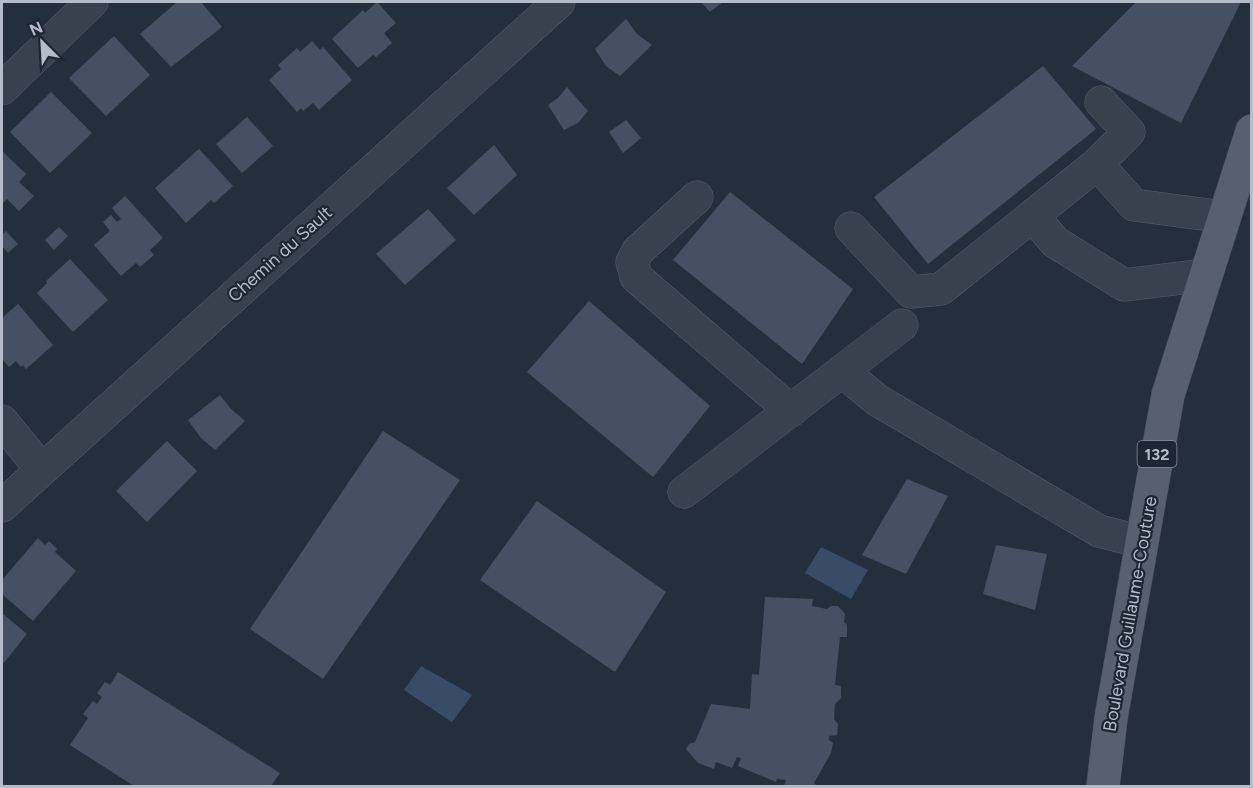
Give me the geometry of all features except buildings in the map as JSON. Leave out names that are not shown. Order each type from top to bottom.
[{"type":"main road","name":"Boulevard Guillaume-Couture","points":[[1103,786],[1111,718],[1168,395],[1251,132]]},
{"type":"street","points":[[2,89],[92,2]]},
{"type":"street","name":"Chemin du Sault","points":[[2,506],[558,2]]},
{"type":"street","points":[[851,228],[911,292],[941,289],[1097,164],[1130,132],[1101,102]]},
{"type":"street","points":[[1097,164],[1134,205],[1224,216]]},
{"type":"street","points":[[697,197],[638,251],[632,262],[636,277],[790,411]]},
{"type":"street","points":[[1033,216],[1054,242],[1124,285],[1206,275]]},
{"type":"street","points":[[684,492],[902,325]]},
{"type":"street","points":[[842,371],[877,400],[1099,531],[1142,542]]},
{"type":"street","points":[[2,421],[41,469]]},
{"type":"water","points":[[821,547],[868,570],[851,599],[805,573]]},
{"type":"water","points":[[421,666],[472,695],[452,722],[404,690]]}]
